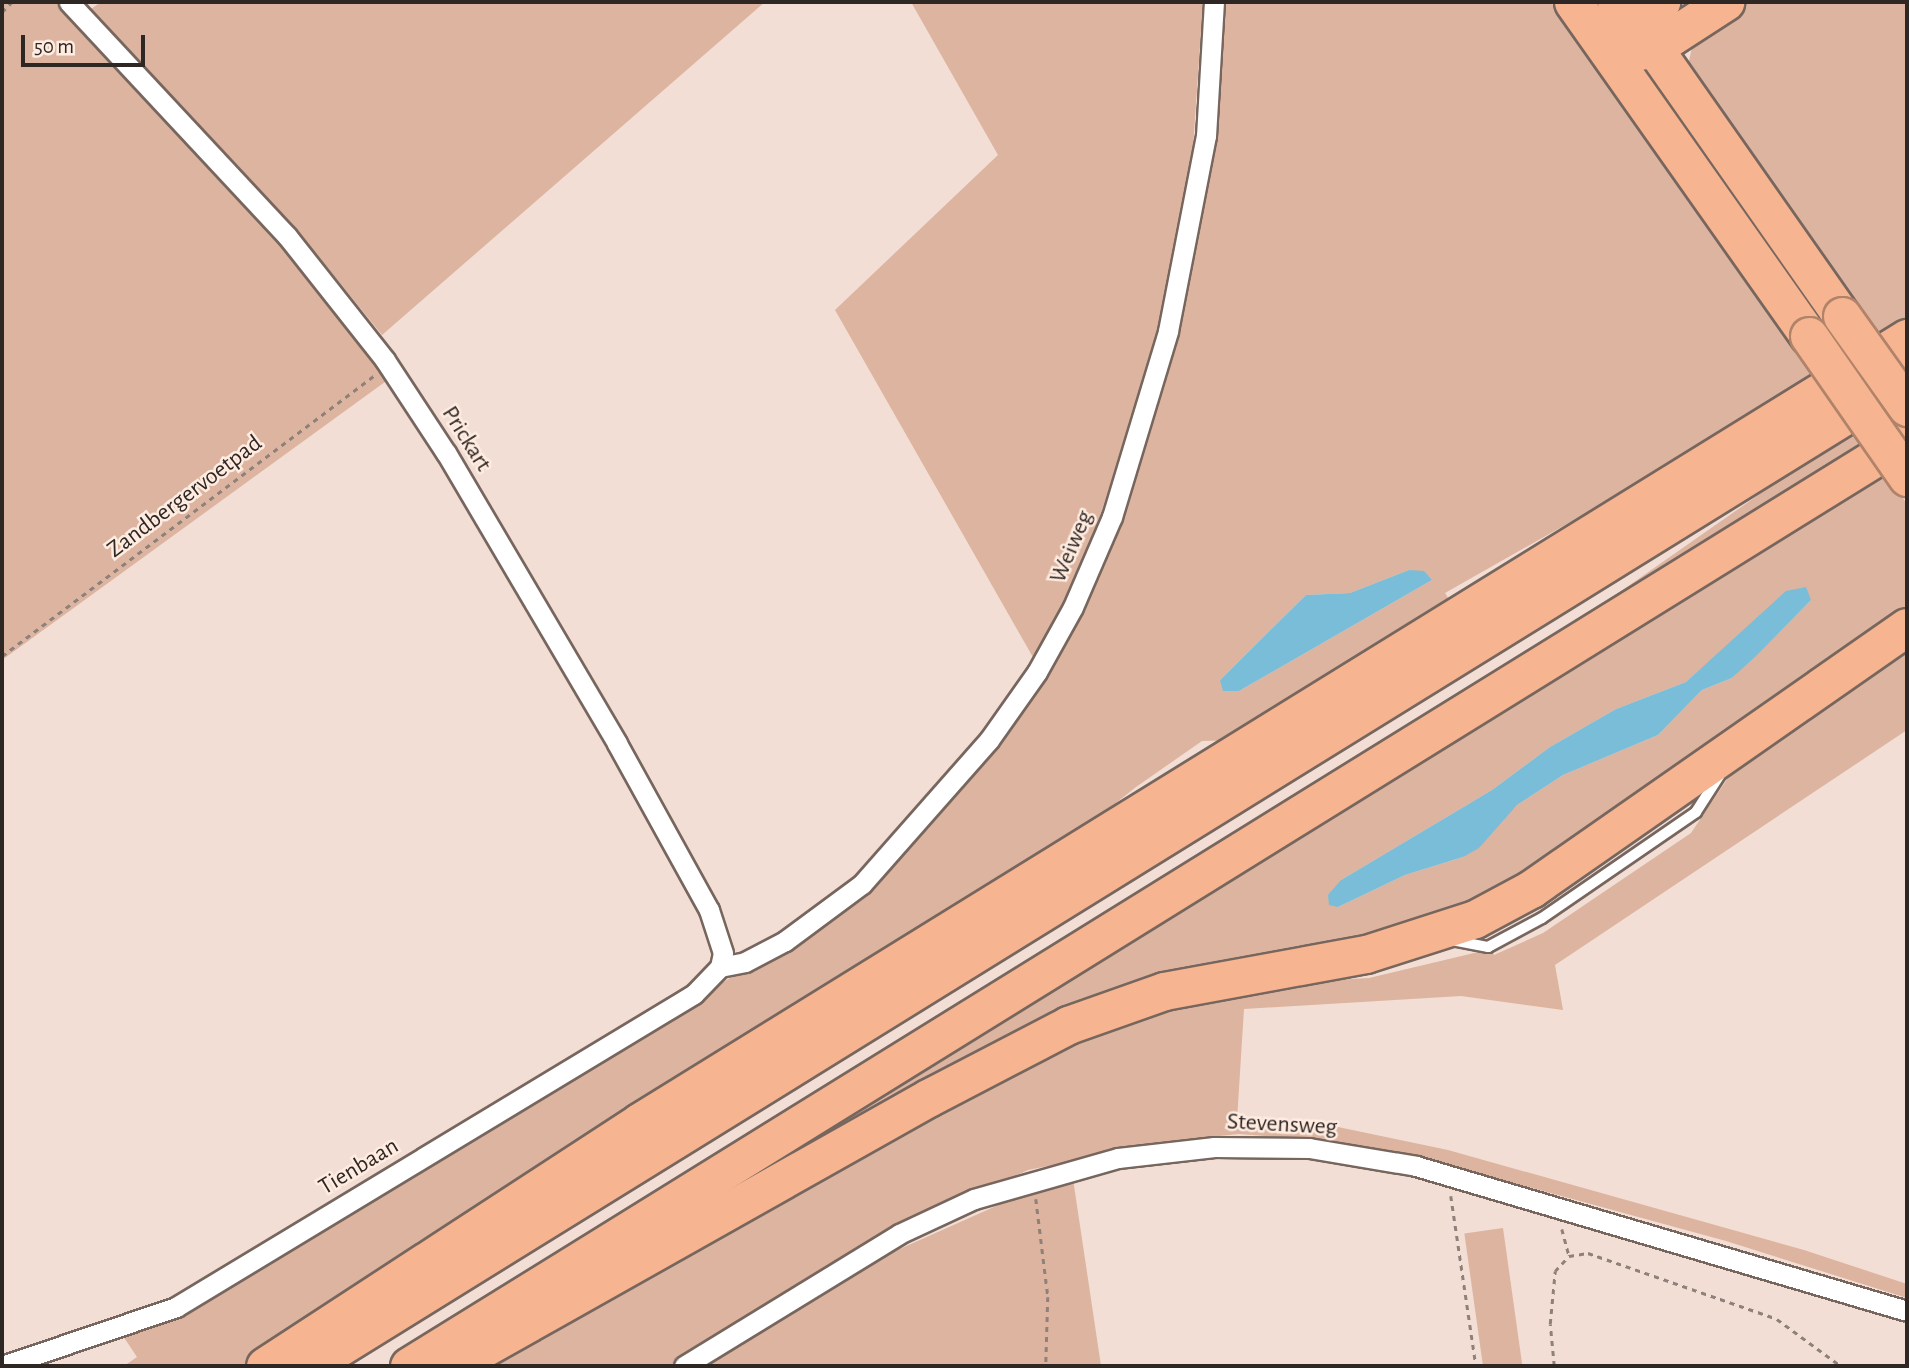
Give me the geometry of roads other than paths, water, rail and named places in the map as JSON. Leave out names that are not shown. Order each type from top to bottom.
[{"type":"highway","points":[[1573,2],[1907,477]]},
{"type":"highway","points":[[1611,57],[1633,24],[1661,2]]},
{"type":"highway","points":[[1633,24],[1725,2]]},
{"type":"highway","points":[[1633,24],[1907,407]]},
{"type":"highway","points":[[265,1366],[709,1079],[1907,338]]},
{"type":"highway","points":[[309,1366],[1907,377]]},
{"type":"highway","points":[[409,1366],[1907,438]]},
{"type":"highway","points":[[452,1366],[928,1098],[1068,1025],[1206,981],[1366,954],[1431,936],[1531,889],[1907,627]]},
{"type":"highway","points":[[1868,654],[1907,645]]},
{"type":"street","name":"Prickart","points":[[69,2],[287,236],[389,365],[529,591],[697,886],[721,940],[720,967]]},
{"type":"street","name":"Weiweg","points":[[720,967],[756,957],[819,919],[881,864],[989,740],[1037,672],[1073,607],[1112,517],[1168,331],[1206,136],[1214,2]]},
{"type":"street","name":"Tienbaan","points":[[2,1366],[176,1307],[694,993],[720,967]]},
{"type":"street","name":"Stevensweg","points":[[684,1366],[899,1234],[974,1199],[1032,1180],[1118,1158],[1214,1146],[1333,1150],[1448,1175],[1907,1311]]},
{"type":"water","points":[[1409,570],[1424,571],[1432,580],[1239,691],[1223,691],[1220,680],[1306,595],[1350,593]]},
{"type":"water","points":[[1806,587],[1811,600],[1757,655],[1732,678],[1702,690],[1658,735],[1563,775],[1517,805],[1479,848],[1463,857],[1405,875],[1338,907],[1329,905],[1328,895],[1341,880],[1492,790],[1550,747],[1616,709],[1686,682],[1786,591]]}]
